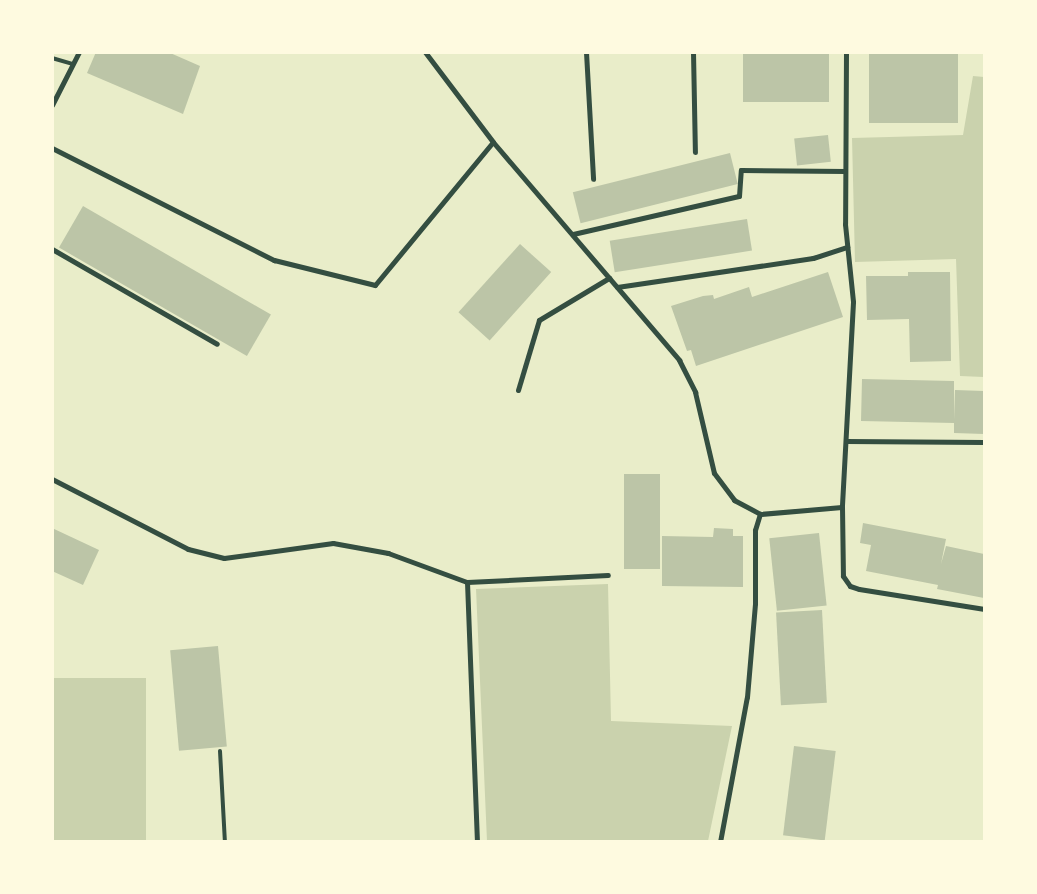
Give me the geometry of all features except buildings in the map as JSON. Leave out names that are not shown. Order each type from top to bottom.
[{"type":"street","points":[[52,104],[79,52]]},
{"type":"street","points":[[424,52],[493,142],[679,360],[695,392],[714,473],[734,500],[760,514],[842,507]]},
{"type":"street","points":[[586,52],[593,179]]},
{"type":"street","points":[[693,52],[695,152]]},
{"type":"street","points":[[846,52],[845,171],[847,247],[853,302],[842,507],[843,576],[850,586],[984,609]]},
{"type":"street","points":[[52,148],[274,260],[375,285],[493,142]]},
{"type":"street","points":[[572,234],[739,196],[741,170],[845,171]]},
{"type":"street","points":[[617,288],[814,258],[847,247]]},
{"type":"street","points":[[52,249],[217,344]]},
{"type":"street","points":[[518,390],[540,320],[609,278]]},
{"type":"street","points":[[846,441],[984,442]]},
{"type":"street","points":[[52,479],[188,549],[224,558],[333,543],[388,553],[467,582],[608,575]]},
{"type":"street","points":[[720,842],[746,697],[754,603],[755,530],[760,514]]},
{"type":"street","points":[[467,582],[477,842]]},
{"type":"lane","points":[[52,58],[73,64]]},
{"type":"lane","points":[[220,751],[226,842]]},
{"type":"green space","points":[[973,76],[984,77],[984,377],[960,376],[956,259],[855,262],[852,138],[963,135]]},
{"type":"green space","points":[[608,584],[611,721],[732,726],[708,841],[487,841],[476,589]]},
{"type":"green space","points":[[53,678],[146,678],[146,841],[53,841]]}]
